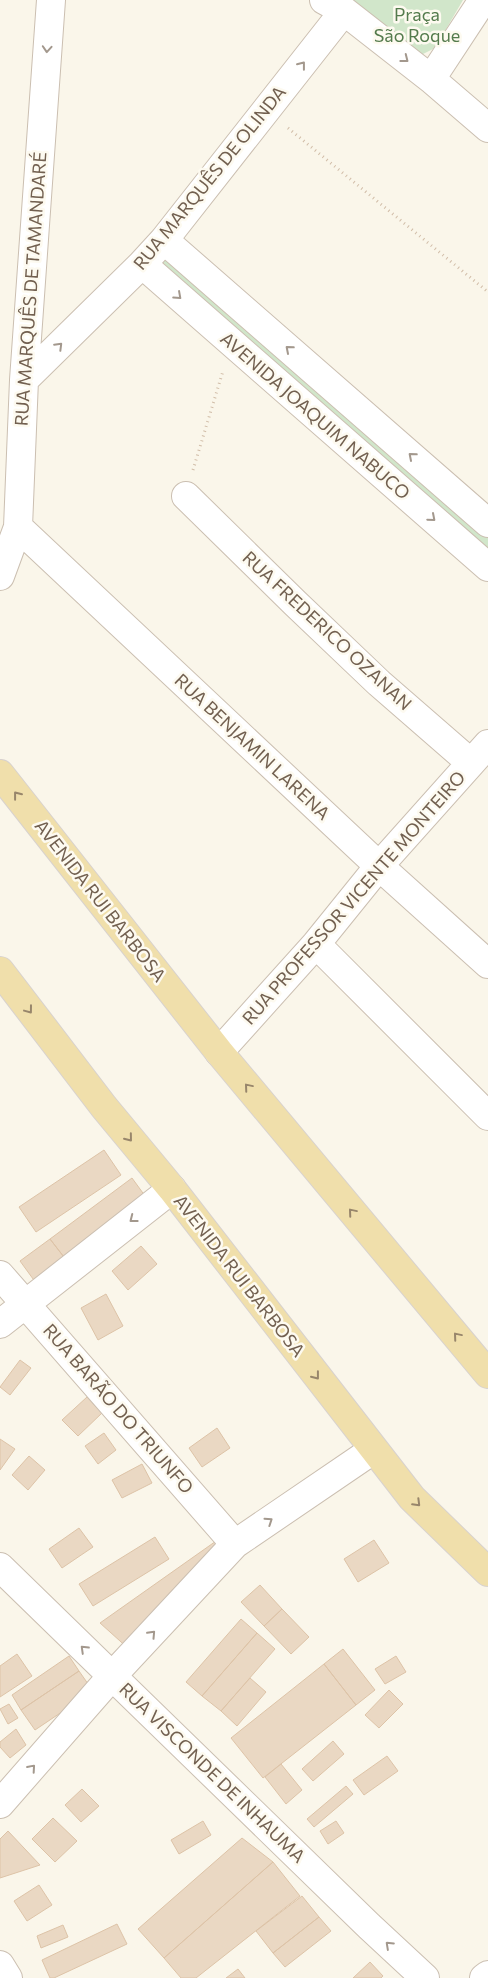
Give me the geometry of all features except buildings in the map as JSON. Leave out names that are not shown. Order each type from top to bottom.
[{"type":"main road","name":"AVENIDA RUI BARBOSA","points":[[0,774],[219,1052],[488,1374]]},
{"type":"main road","name":"AVENIDA RUI BARBOSA","points":[[0,970],[104,1107],[172,1189],[373,1450],[412,1498],[488,1572]]},
{"type":"street","name":"RUA MARQUÊS DE TAMANDARÉ","points":[[0,576],[9,527],[24,380],[51,0]]},
{"type":"street","points":[[431,79],[483,0]]},
{"type":"street","name":"RUA MARQUÊS DE OLINDA","points":[[24,380],[164,240],[267,110],[334,6]]},
{"type":"street","points":[[334,6],[431,79],[488,128]]},
{"type":"street","name":"AVENIDA JOAQUIM NABUCO","points":[[164,240],[488,523]]},
{"type":"street","name":"AVENIDA JOAQUIM NABUCO","points":[[142,264],[488,567]]},
{"type":"street","name":"RUA FREDERICO OZANAN","points":[[186,496],[372,676],[480,753]]},
{"type":"street","name":"RUA BENJAMIN LARENA","points":[[9,527],[488,964]]},
{"type":"street","name":"RUA PROFESSOR VICENTE MONTEIRO","points":[[219,1052],[316,944],[379,866],[480,753]]},
{"type":"street","points":[[316,944],[488,1116]]},
{"type":"street","points":[[0,1324],[172,1189]]},
{"type":"street","name":"RUA BARÃO DO TRIUNFO","points":[[0,1275],[236,1544]]},
{"type":"street","points":[[0,1804],[112,1676],[236,1544],[373,1450]]},
{"type":"street","name":"RUA VISCONDE DE INHAUMA","points":[[0,1567],[369,1926],[425,1978]]},
{"type":"street","points":[[0,1965],[8,1978]]},
{"type":"street","points":[[484,1978],[488,1975]]},
{"type":"path","points":[[267,110],[488,292]]},
{"type":"path","points":[[186,496],[232,344]]},
{"type":"green space","name":"Praça São Roque","points":[[337,0],[463,0],[435,48],[414,56]]},
{"type":"green space","points":[[165,246],[488,529],[488,561],[150,263]]}]
